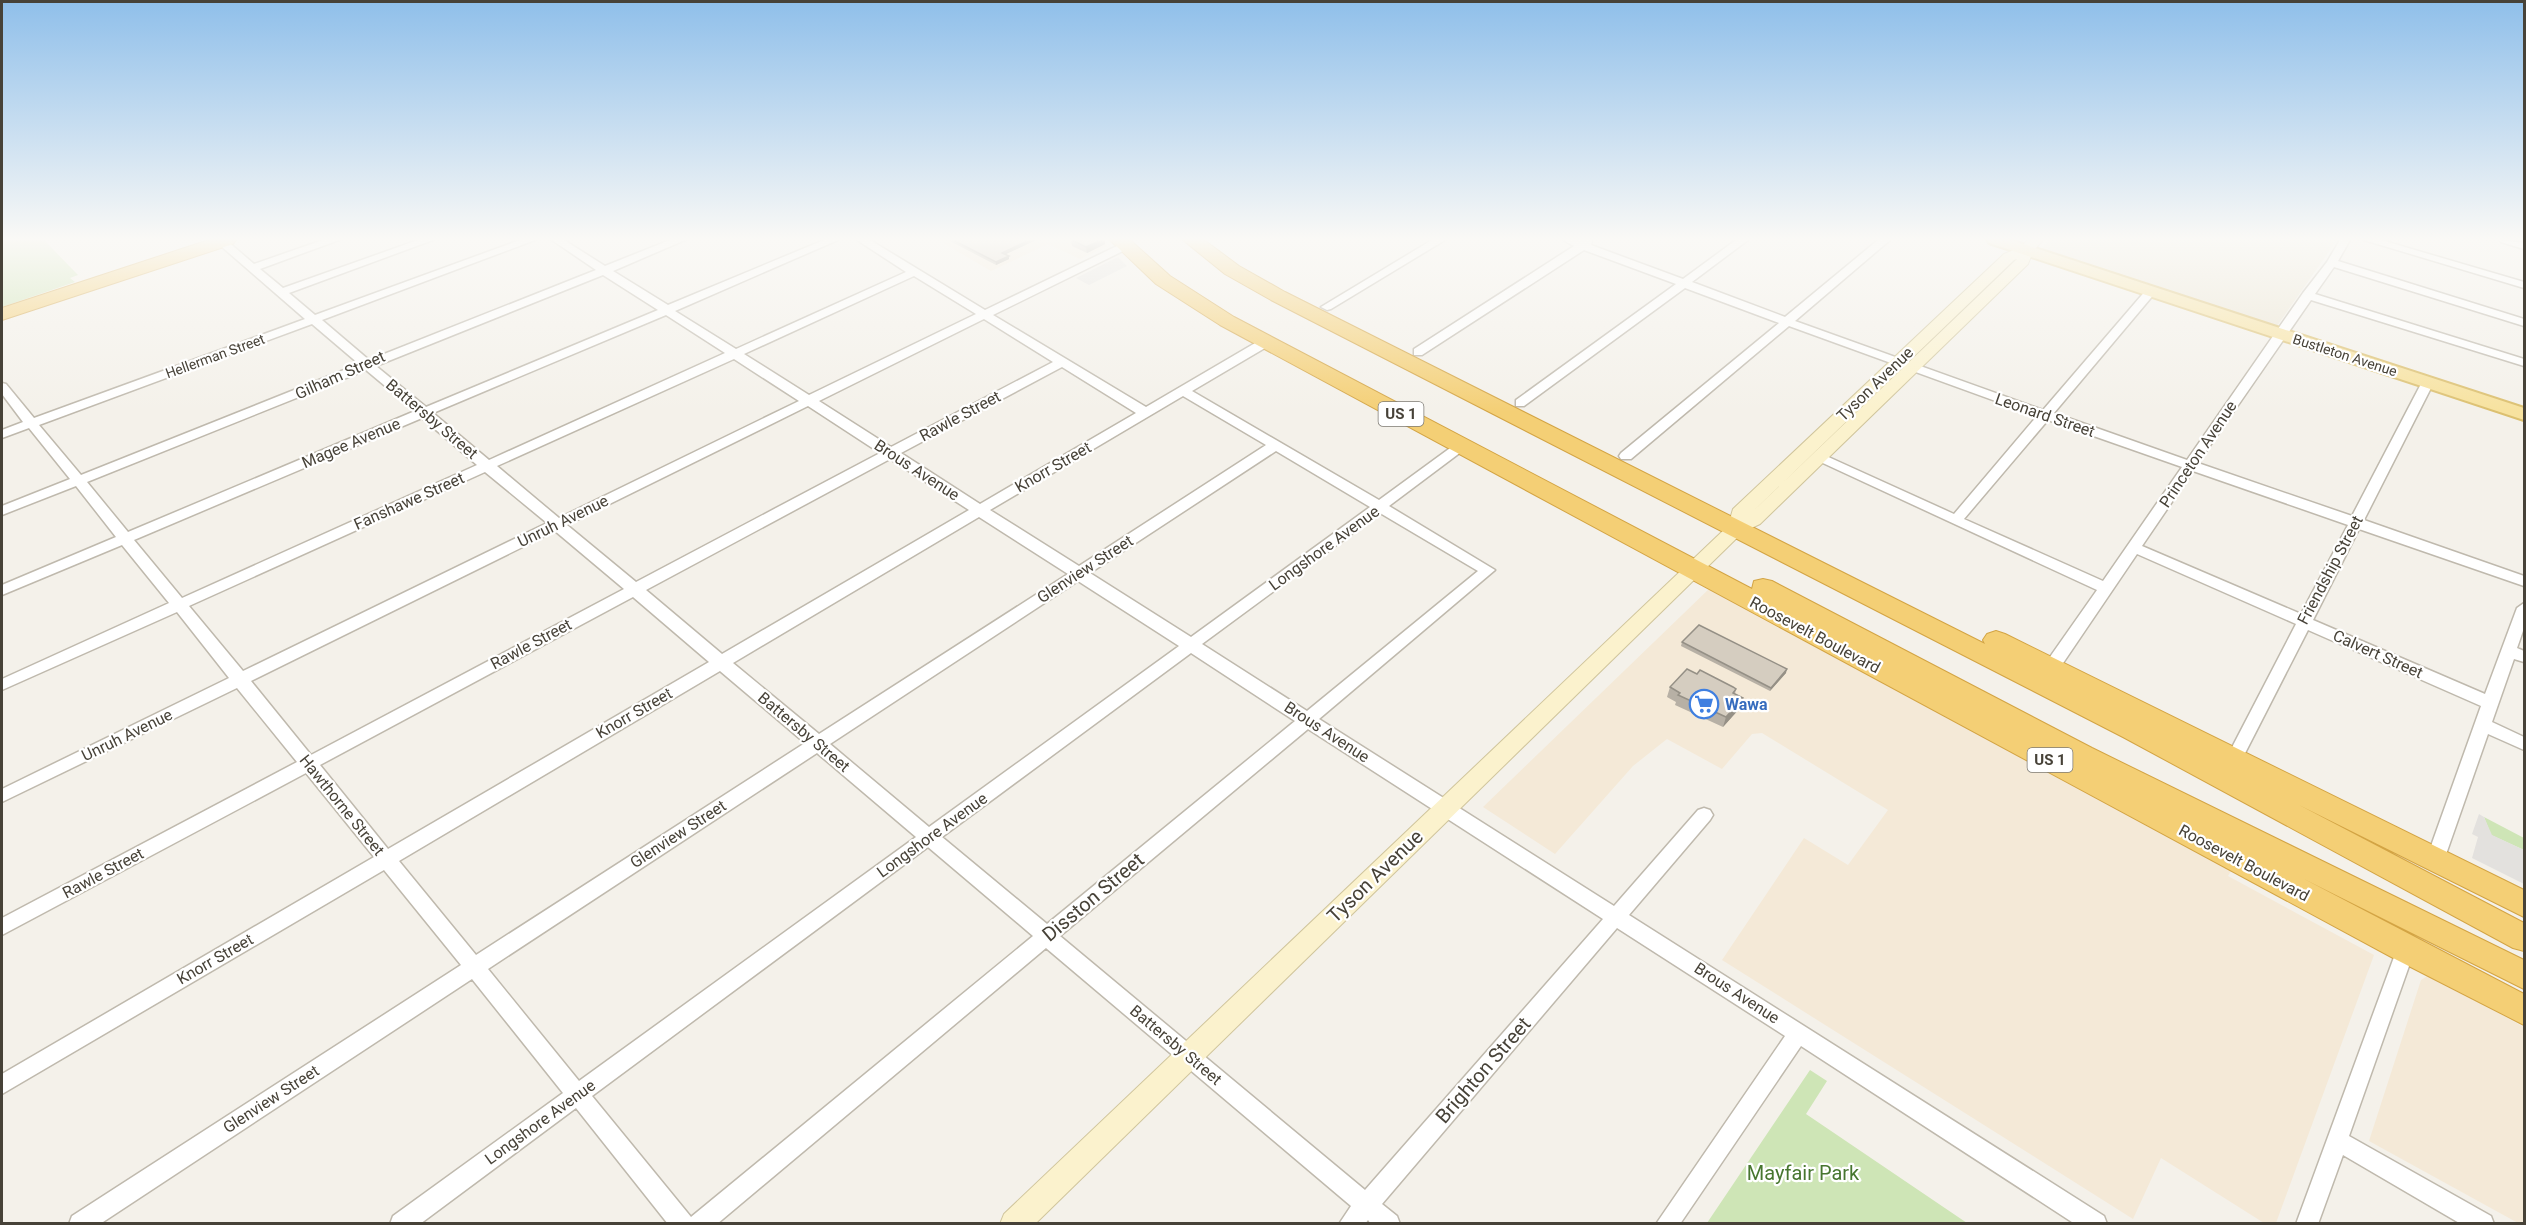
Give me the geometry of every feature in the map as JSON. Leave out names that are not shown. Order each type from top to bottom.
[{"type":"highway","points":[[2,314],[53,297]]},
{"type":"highway","name":"Roosevelt Boulevard","points":[[1188,297],[1266,342],[1462,446],[2524,975]]},
{"type":"highway","name":"Roosevelt Boulevard","points":[[1215,297],[2406,949],[2524,1009]]},
{"type":"highway","points":[[1281,297],[2051,668],[2524,904]]},
{"type":"highway","points":[[1308,297],[1626,456],[1743,520],[1869,596],[2214,772],[2524,938]]},
{"type":"highway","points":[[1869,596],[2051,668]]},
{"type":"highway","points":[[2323,876],[2524,1009]]},
{"type":"main road","name":"Bustleton Avenue","points":[[2170,297],[2524,414]]},
{"type":"street","name":"Battersby Street","points":[[287,297],[1389,1224]]},
{"type":"street","name":"Hellerman Street","points":[[2,434],[376,297]]},
{"type":"street","name":"Gilham Street","points":[[2,511],[537,297]]},
{"type":"street","name":"Brous Avenue","points":[[647,297],[2096,1224]]},
{"type":"street","name":"Magee Avenue","points":[[2,590],[697,297]]},
{"type":"street","name":"Fanshawe Street","points":[[2,685],[859,297]]},
{"type":"street","points":[[956,297],[1146,413]]},
{"type":"street","name":"Unruh Avenue","points":[[2,796],[1020,297]]},
{"type":"street","points":[[1327,307],[1344,297]]},
{"type":"street","points":[[1418,352],[1503,297]]},
{"type":"street","points":[[1520,404],[1667,297]]},
{"type":"street","name":"Leonard Street","points":[[1722,297],[1906,366],[2524,581]]},
{"type":"street","points":[[1626,456],[1817,297]]},
{"type":"street","name":"Tyson Avenue","points":[[1014,1224],[1743,520],[1906,366],[1983,297]]},
{"type":"street","points":[[1956,520],[2146,297]]},
{"type":"street","name":"Princeton Avenue","points":[[2051,668],[2306,297]]},
{"type":"street","points":[[2314,297],[2524,363]]},
{"type":"street","points":[[2441,297],[2524,323]]},
{"type":"street","name":"Knorr Street","points":[[2,1085],[1266,342]]},
{"type":"street","name":"Rawle Street","points":[[2,927],[1062,362]]},
{"type":"street","name":"Friendship Street","points":[[2234,759],[2302,621],[2428,382]]},
{"type":"street","name":"Hawthorne Street","points":[[2,387],[683,1224]]},
{"type":"street","points":[[1183,391],[1381,506]]},
{"type":"street","name":"Tyson Avenue","points":[[1743,520],[1819,458],[1828,439]]},
{"type":"street","name":"Glenview Street","points":[[80,1224],[1276,445]]},
{"type":"street","name":"Longshore Avenue","points":[[401,1224],[1462,446]]},
{"type":"street","points":[[1819,458],[2107,589]]},
{"type":"street","name":"Disston Street","points":[[699,1224],[1488,570],[1381,506]]},
{"type":"street","name":"Calvert Street","points":[[2133,547],[2490,703]]},
{"type":"street","points":[[2435,860],[2524,608]]},
{"type":"street","points":[[2509,651],[2524,657]]},
{"type":"street","points":[[2482,725],[2524,744]]},
{"type":"street","name":"Brighton Street","points":[[1350,1224],[1704,815]]},
{"type":"street","points":[[2307,1224],[2406,949]]},
{"type":"street","points":[[1667,1224],[1799,1032]]},
{"type":"street","points":[[2337,1140],[2483,1224]]},
{"type":"shaded area","points":[[2189,297],[2297,297],[2277,326]]},
{"type":"shaded area","points":[[1711,587],[2234,866],[2228,876],[2374,955],[2276,1223],[2264,1223],[2161,1158],[2133,1219],[1722,960],[1804,838],[1848,865],[1888,810],[1762,733],[1752,734],[1722,769],[1667,739],[1633,766],[1555,854],[1483,807]]},
{"type":"shaded area","points":[[2479,814],[2484,817],[2492,835],[2524,850],[2524,884],[2472,858],[2478,837],[2472,834]]},
{"type":"shaded area","points":[[2429,975],[2524,1027],[2524,1223],[2518,1223],[2369,1141],[2421,980]]},
{"type":"green space","points":[[2,297],[31,297],[2,307]]},
{"type":"green space","points":[[2484,817],[2524,838],[2524,850],[2491,835]]},
{"type":"green space","name":"Mayfair Park","points":[[1810,1070],[1827,1081],[1806,1114],[1967,1223],[1707,1223]]},
{"type":"building","name":"Wawa","points":[[1699,625],[1787,669],[1771,688],[1682,642]]},
{"type":"building","points":[[1687,669],[1697,674],[1700,670],[1733,687],[1736,689],[1733,693],[1743,698],[1726,717],[1678,695],[1680,693],[1670,687]]},
{"type":"place","name":"Wawa","points":[[1704,704]]}]
